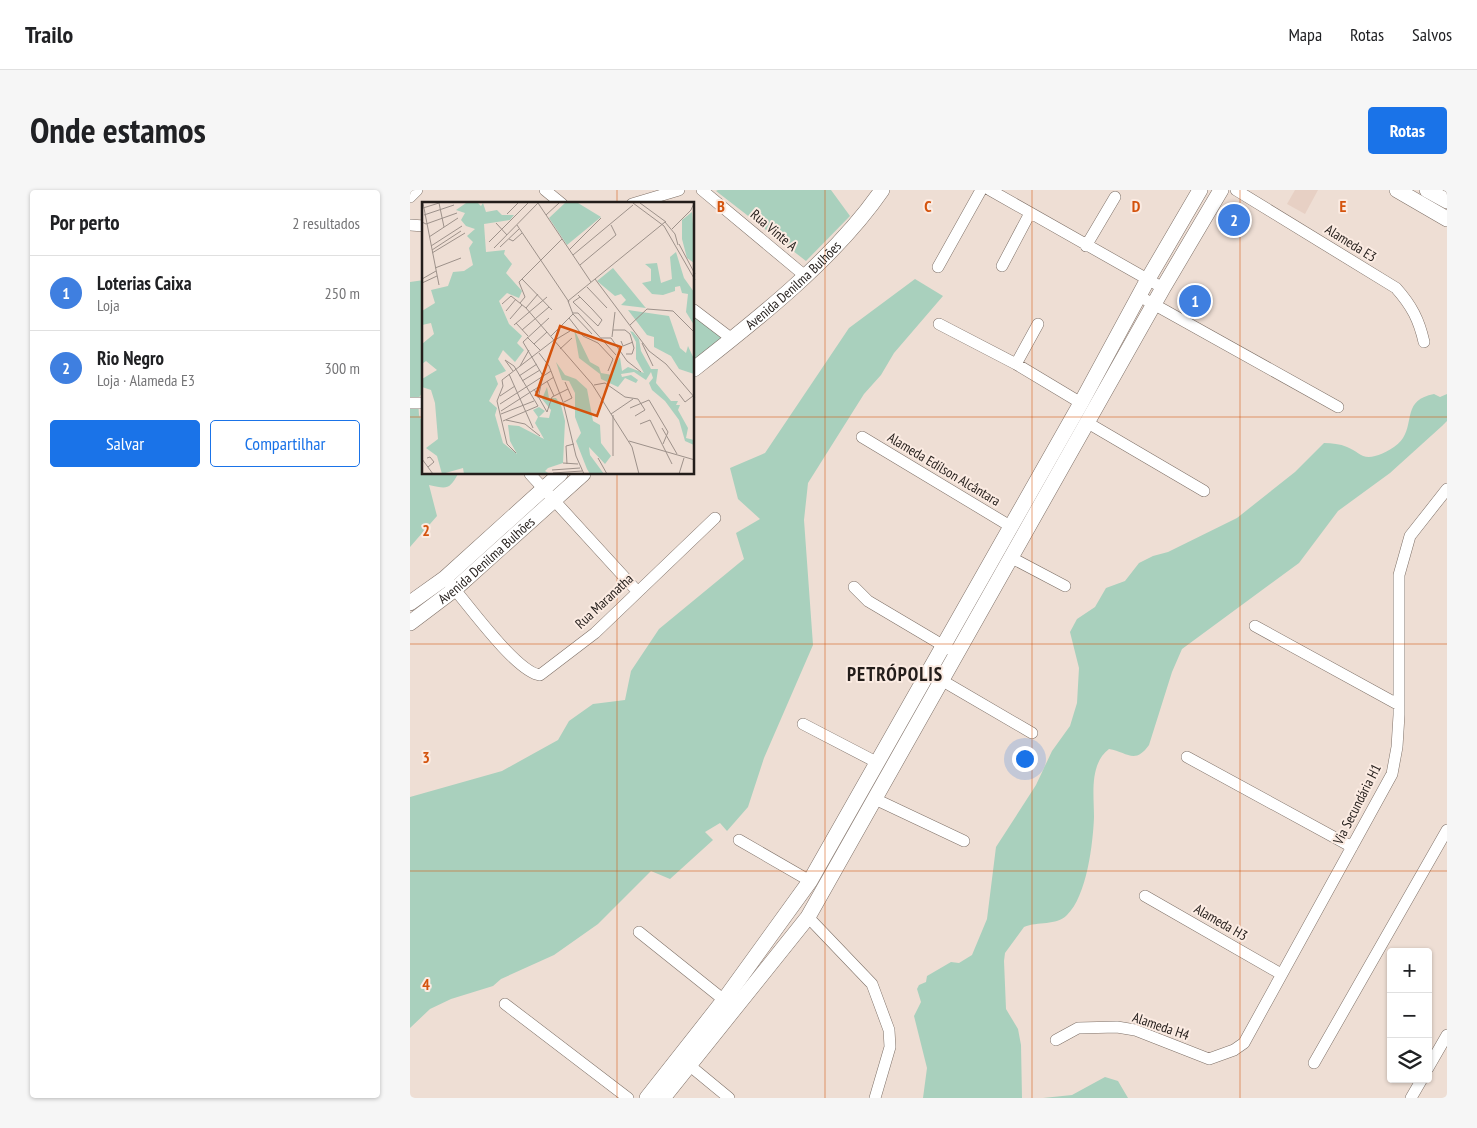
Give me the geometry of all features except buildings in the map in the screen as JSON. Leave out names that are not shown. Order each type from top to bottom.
[{"type":"street","points":[[410,197],[417,190]]},
{"type":"street","points":[[545,190],[560,202]]},
{"type":"street","points":[[639,202],[679,190]]},
{"type":"street","name":"Rua Vinte A","points":[[702,190],[804,275]]},
{"type":"street","name":"Avenida Denilma Bulhões","points":[[695,368],[732,339],[804,275],[858,222],[882,190]]},
{"type":"street","points":[[938,267],[981,190]]},
{"type":"street","points":[[990,190],[1163,288]]},
{"type":"street","points":[[647,1098],[724,1000],[810,881],[1081,402],[1148,279],[1200,190]]},
{"type":"street","points":[[663,1098],[808,916],[1163,288],[1221,190]]},
{"type":"street","name":"Alameda E3","points":[[1236,190],[1396,288],[1410,304],[1419,320],[1424,342]]},
{"type":"street","points":[[1397,190],[1447,219]]},
{"type":"street","points":[[1427,190],[1447,201]]},
{"type":"street","points":[[1086,246],[1115,197]]},
{"type":"street","points":[[1002,266],[1030,213]]},
{"type":"street","points":[[1139,296],[1338,407]]},
{"type":"street","points":[[695,311],[732,339]]},
{"type":"street","points":[[939,324],[1016,364],[1081,402]]},
{"type":"street","points":[[1016,364],[1038,324]]},
{"type":"street","points":[[1088,423],[1204,491]]},
{"type":"street","name":"Alameda Edílson Alcântara","points":[[862,437],[1010,526]]},
{"type":"street","points":[[531,475],[637,591]]},
{"type":"street","name":"Avenida Denilma Bulhões","points":[[548,495],[559,475]]},
{"type":"street","name":"Avenida Denilma Bulhões","points":[[410,623],[450,583],[548,495],[581,475]]},
{"type":"street","name":"Via Secundária H1","points":[[1250,1034],[1281,974],[1392,774],[1397,746],[1399,705],[1399,575],[1410,536],[1447,488]]},
{"type":"street","name":"Rua Maranatha","points":[[450,583],[509,654],[531,674],[540,676],[595,633],[715,518]]},
{"type":"street","points":[[1012,558],[1065,586]]},
{"type":"street","name":"Avenida Denilma Bulhões","points":[[410,603],[450,583]]},
{"type":"street","points":[[854,587],[868,601],[957,653]]},
{"type":"street","points":[[1255,626],[1399,705]]},
{"type":"street","points":[[928,672],[1032,733]]},
{"type":"street","points":[[803,724],[878,763]]},
{"type":"street","points":[[1187,757],[1352,848]]},
{"type":"street","points":[[875,798],[964,840]]},
{"type":"street","points":[[1314,1063],[1447,830]]},
{"type":"street","points":[[739,840],[810,881]]},
{"type":"street","name":"Alameda H3","points":[[1145,896],[1281,974]]},
{"type":"street","points":[[808,916],[872,984],[889,1030],[890,1046],[876,1098]]},
{"type":"street","points":[[639,932],[724,1000]]},
{"type":"street","points":[[505,1004],[628,1098]]},
{"type":"street","name":"Alameda H4","points":[[1056,1040],[1078,1028],[1118,1027],[1135,1030],[1209,1058],[1234,1050],[1250,1034]]},
{"type":"street","points":[[1432,1061],[1447,1035]]},
{"type":"street","points":[[689,1066],[730,1098]]},
{"type":"street","points":[[1411,1098],[1420,1083]]},
{"type":"shaded area","points":[[1295,190],[1318,190],[1305,214],[1287,204]]},
{"type":"green space","points":[[831,190],[850,216],[806,261],[716,191]]},
{"type":"green space","points":[[915,279],[943,296],[894,353],[881,375],[864,394],[808,483],[804,520],[813,645],[764,758],[748,807],[727,831],[720,823],[705,832],[713,840],[670,879],[651,871],[598,924],[554,955],[501,979],[493,986],[451,999],[430,1009],[410,1028],[410,797],[502,771],[558,740],[569,721],[593,704],[625,700],[631,671],[659,629],[744,559],[736,533],[760,519],[738,499],[730,468],[765,453],[849,328]]},
{"type":"green space","points":[[422,280],[422,393],[418,399],[419,415],[422,422],[422,475],[457,475],[450,486],[429,485],[437,516],[410,547],[410,282]]},
{"type":"green space","points":[[695,316],[722,338],[695,360]]},
{"type":"green space","points":[[1434,394],[1440,397],[1447,394],[1447,421],[1390,473],[1338,511],[1299,563],[1182,649],[1172,672],[1149,745],[1144,751],[1135,756],[1130,756],[1109,749],[1098,763],[1093,790],[1094,817],[1092,841],[1088,869],[1080,895],[1067,915],[1058,921],[1024,927],[1005,953],[1006,1009],[1018,1029],[1021,1045],[1022,1098],[923,1098],[927,1068],[914,1016],[921,1002],[917,989],[919,985],[926,982],[927,976],[951,962],[959,963],[972,955],[987,919],[996,847],[1036,785],[1052,751],[1070,726],[1077,703],[1079,668],[1070,632],[1077,619],[1095,607],[1106,588],[1125,581],[1139,563],[1153,556],[1168,552],[1237,518],[1295,472],[1324,443],[1344,446],[1367,457],[1379,455],[1398,444],[1406,431],[1413,406],[1424,397]]},
{"type":"green space","points":[[1105,1077],[1118,1081],[1128,1098],[1043,1098],[1072,1095]]},
{"type":"place","name":"Rio Negro","points":[[1234,220]]},
{"type":"place","name":"Loterias Caixa","points":[[1195,301]]},
{"type":"district","name":"PETRÓPOLIS","points":[[895,674]]}]
